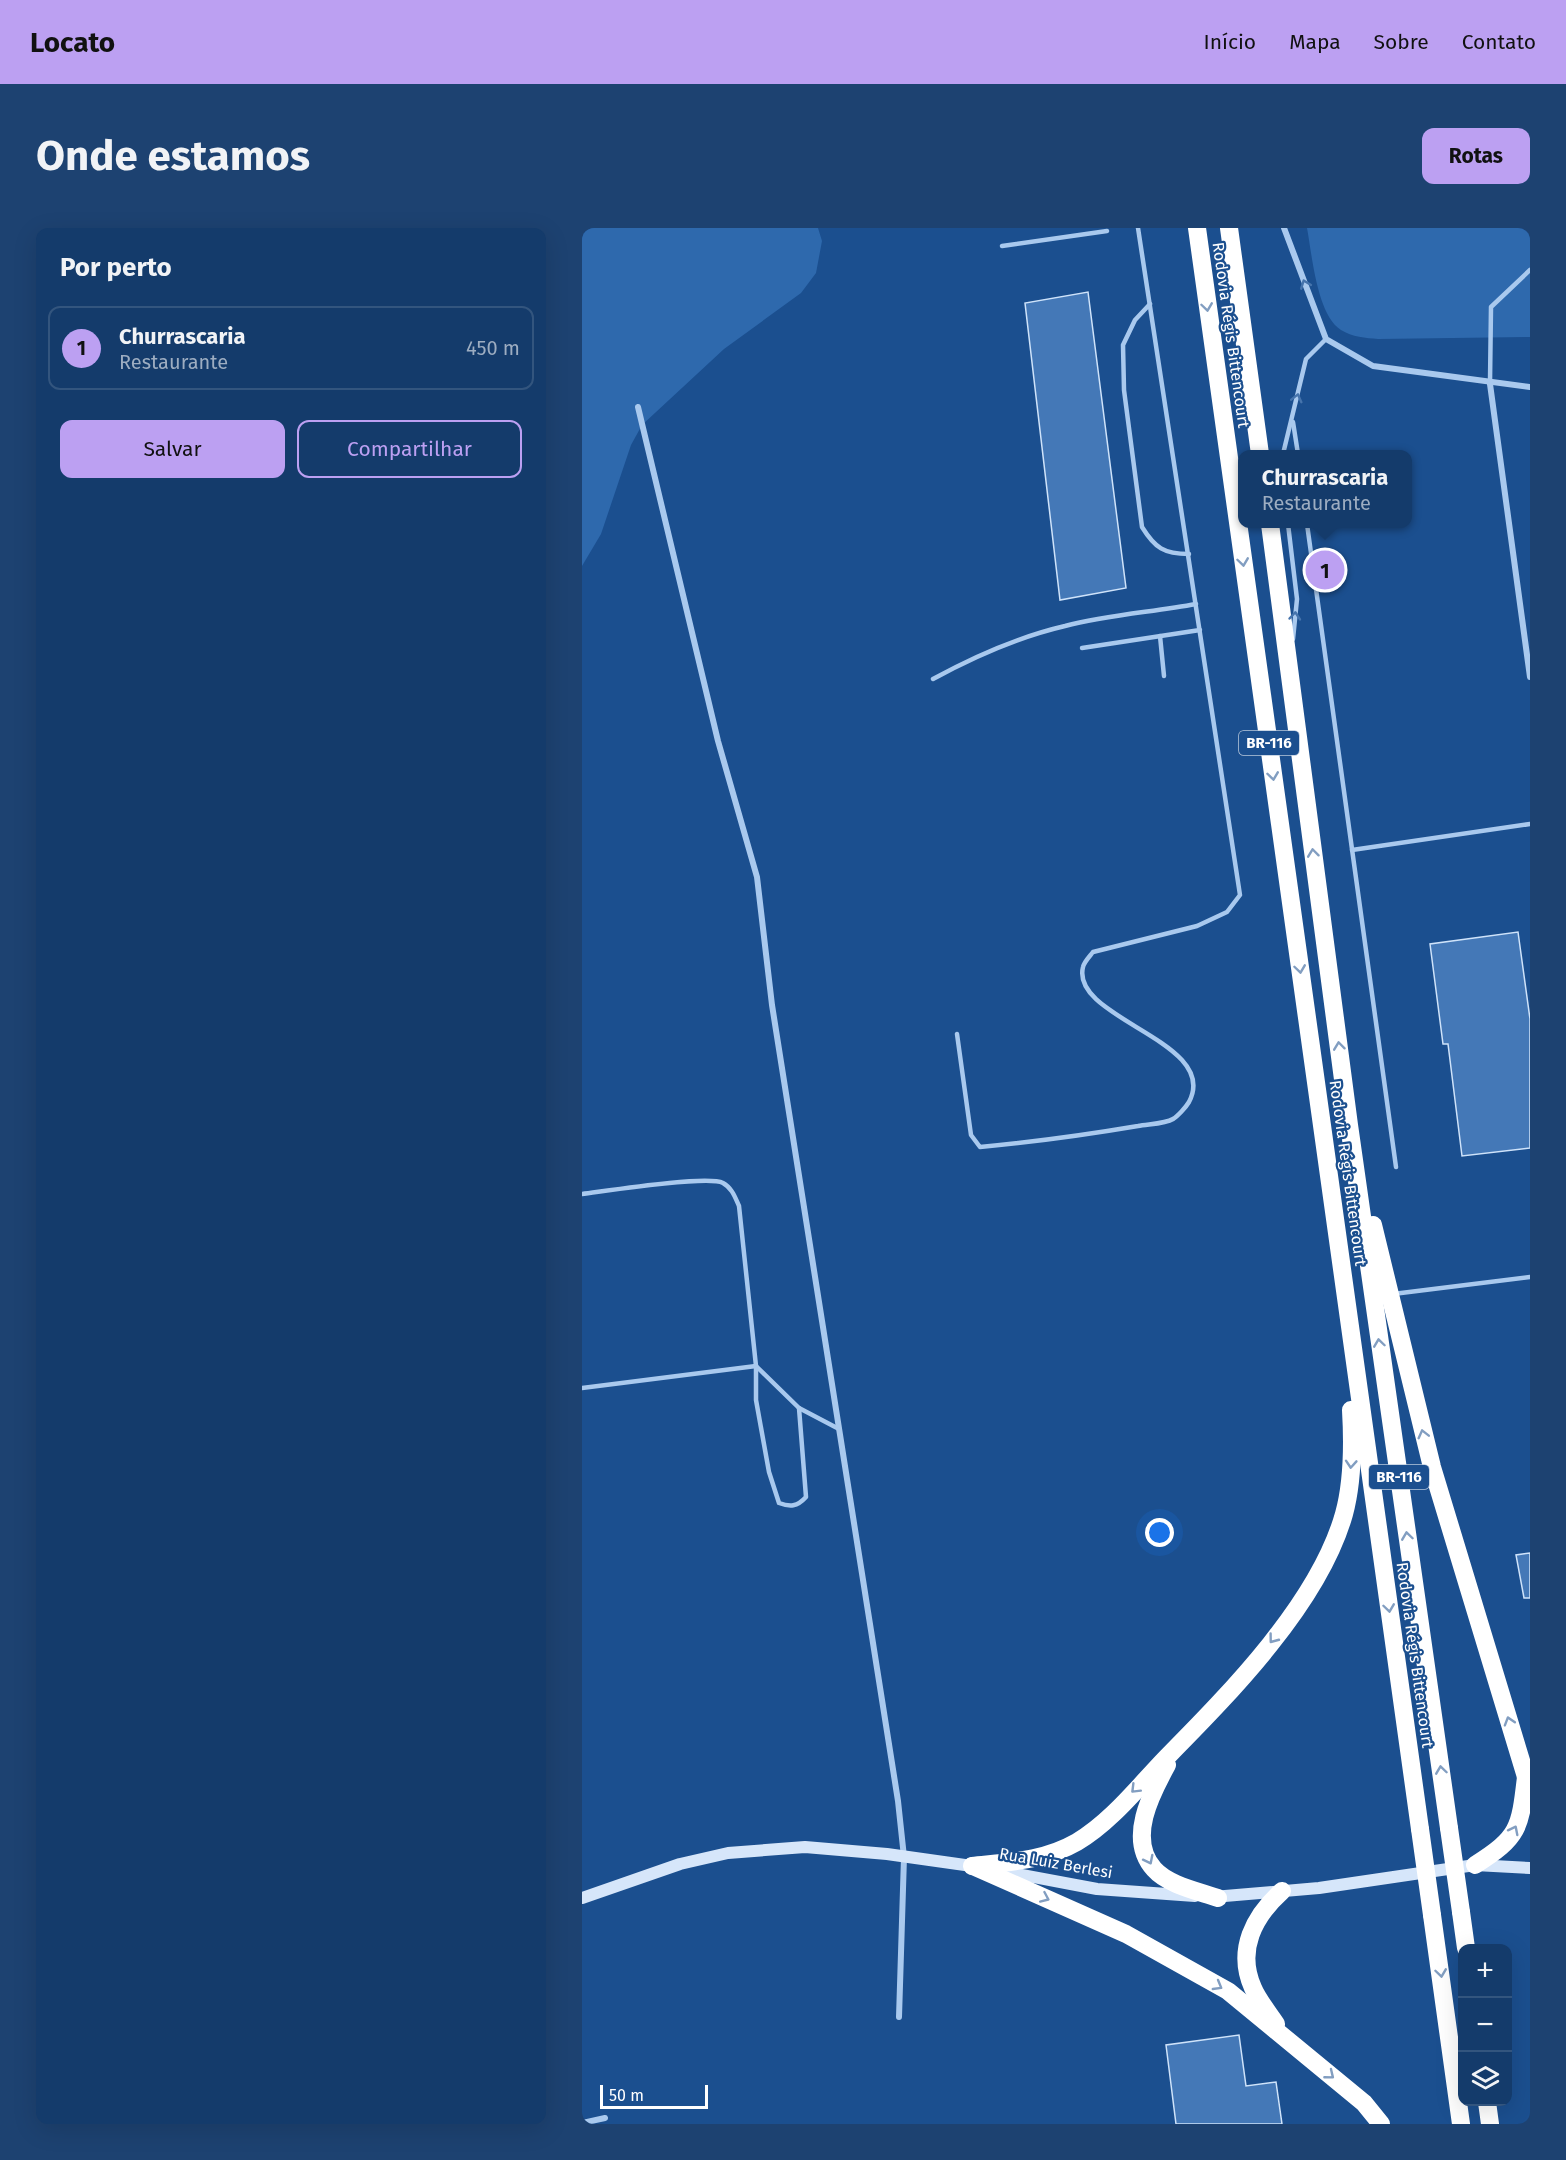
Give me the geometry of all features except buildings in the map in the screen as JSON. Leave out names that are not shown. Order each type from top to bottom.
[{"type":"highway","points":[[1189,228],[1202,271]]},
{"type":"highway","name":"Rodovia Régis Bittencourt","points":[[1197,228],[1238,527]]},
{"type":"highway","name":"Rodovia Régis Bittencourt","points":[[1229,228],[1259,450]]},
{"type":"highway","name":"Rodovia Régis Bittencourt","points":[[1238,528],[1461,2124]]},
{"type":"highway","name":"Rodovia Régis Bittencourt","points":[[1271,528],[1349,1125],[1465,1944]]},
{"type":"highway","points":[[1349,1125],[1431,1467],[1528,1780],[1518,1826],[1505,1846],[1475,1864]]},
{"type":"highway","points":[[972,1866],[1039,1859],[1078,1841],[1106,1818],[1245,1675],[1312,1587],[1344,1514],[1353,1437],[1341,1259]]},
{"type":"highway","points":[[1176,1748],[1156,1785],[1144,1817],[1141,1845],[1154,1869],[1181,1885],[1218,1898]]},
{"type":"highway","points":[[972,1866],[1126,1934],[1228,1991],[1364,2103],[1381,2124]]},
{"type":"highway","points":[[1282,1891],[1263,1908],[1250,1931],[1246,1960],[1252,1987],[1285,2038]]},
{"type":"highway","points":[[1488,2106],[1490,2124]]},
{"type":"street","points":[[1284,228],[1326,339],[1373,366],[1490,384],[1530,387]]},
{"type":"street","points":[[1490,384],[1530,676]]},
{"type":"street","points":[[638,407],[718,741],[757,877],[772,1005],[898,1801],[904,1857],[899,2017]]},
{"type":"street","name":"Rua Luiz Berlesi","points":[[582,1898],[680,1864],[728,1853],[805,1847],[972,1866],[1097,1889],[1218,1898],[1475,1864],[1530,1868]]},
{"type":"street","points":[[582,2123],[605,2118]]},
{"type":"lane","points":[[957,1034],[971,1135],[980,1147],[1098,1133],[1173,1120],[1189,1102],[1192,1082],[1187,1066],[1157,1039],[1097,1002],[1083,981],[1083,967],[1093,952],[1197,926],[1227,912],[1240,895],[1138,228]]},
{"type":"lane","points":[[1002,246],[1107,231]]},
{"type":"lane","points":[[1490,384],[1491,307],[1530,270]]},
{"type":"lane","points":[[1150,304],[1135,320],[1123,345],[1124,390],[1142,527],[1154,546],[1171,554],[1189,554]]},
{"type":"lane","points":[[1284,450],[1306,359],[1326,339]]},
{"type":"lane","points":[[1293,417],[1297,450]]},
{"type":"lane","points":[[1288,528],[1297,600],[1290,674]]},
{"type":"lane","points":[[1308,528],[1396,1167]]},
{"type":"lane","points":[[933,679],[981,653],[1067,625],[1196,604]]},
{"type":"lane","points":[[1082,648],[1200,630]]},
{"type":"lane","points":[[1160,636],[1164,676]]},
{"type":"lane","points":[[1352,850],[1530,824]]},
{"type":"lane","points":[[582,1194],[692,1182],[721,1182],[731,1189],[739,1206],[756,1366],[756,1400],[769,1472],[778,1503],[789,1507],[800,1504],[806,1497],[799,1408]]},
{"type":"lane","points":[[1390,1295],[1530,1277]]},
{"type":"lane","points":[[756,1366],[799,1408],[839,1429]]},
{"type":"lane","points":[[582,1388],[756,1366]]},
{"type":"shaded area","points":[[582,228],[818,228],[822,241],[816,273],[801,293],[724,349],[642,425],[631,445],[601,534],[582,566]]},
{"type":"shaded area","points":[[1307,228],[1530,228],[1530,337],[1378,339],[1359,337],[1345,332],[1333,322],[1326,312],[1317,284]]},
{"type":"place","name":"Churrascaria","points":[[1325,570]]}]
